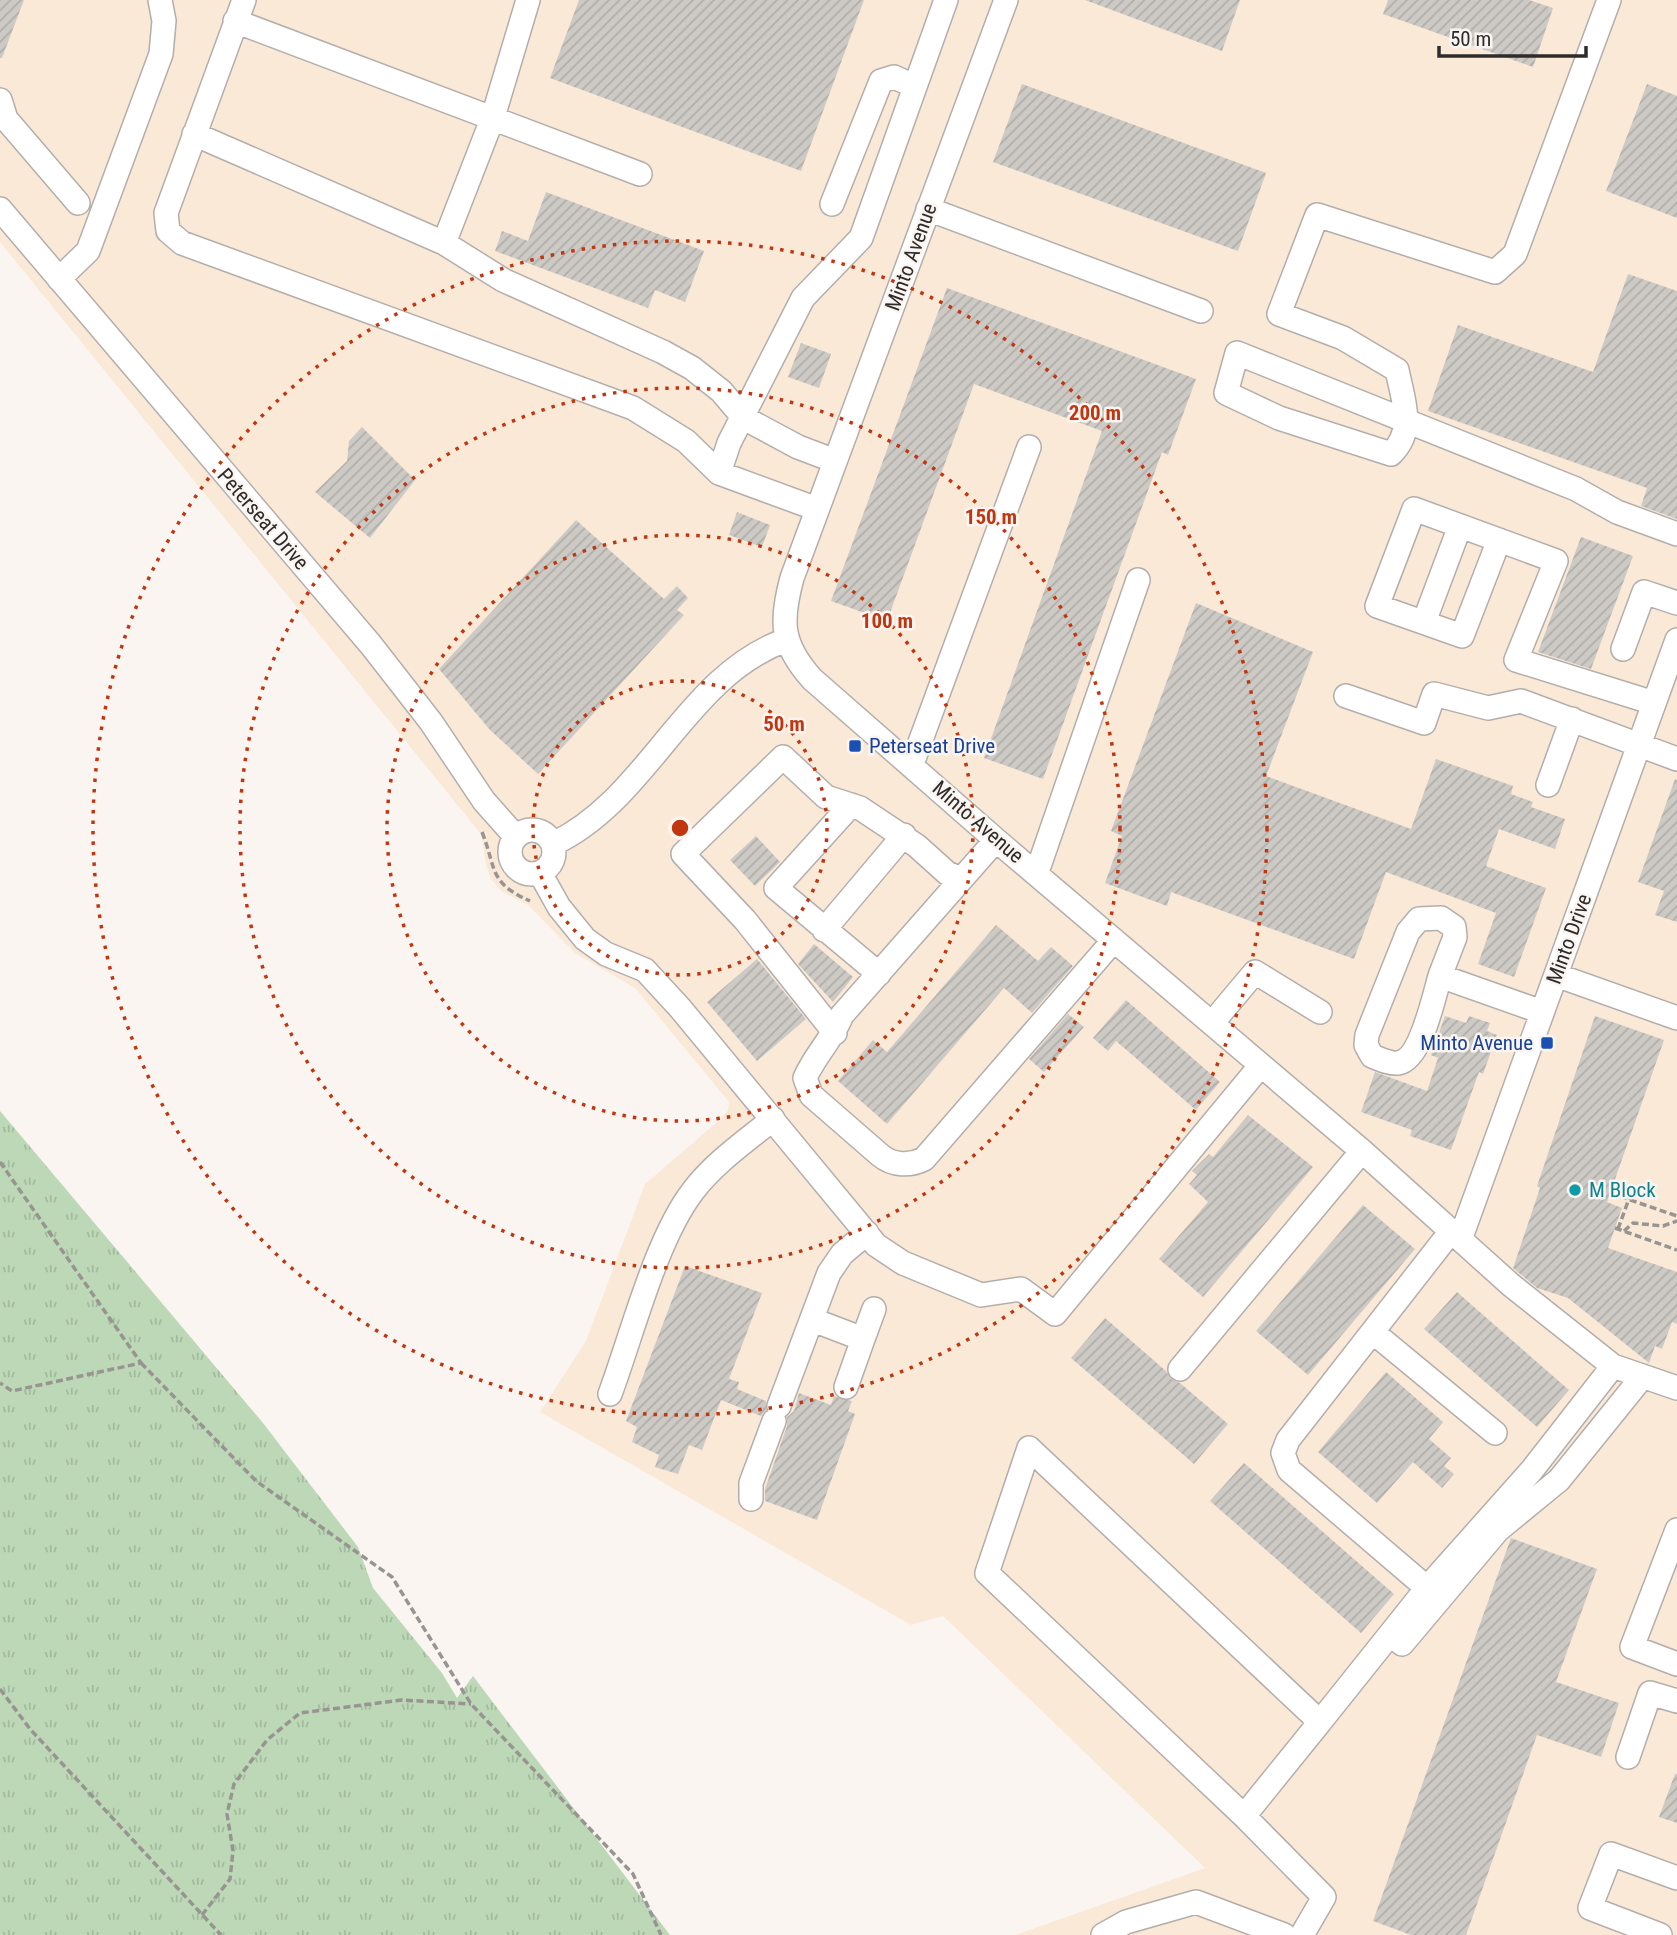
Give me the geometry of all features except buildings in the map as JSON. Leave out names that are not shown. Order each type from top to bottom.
[{"type":"street","points":[[59,279],[88,251],[161,54],[164,21],[160,0]]},
{"type":"street","points":[[244,0],[166,213],[169,232],[182,243],[633,408],[685,441],[719,473],[817,509]]},
{"type":"street","points":[[719,473],[729,443],[803,298],[861,237],[946,0]]},
{"type":"street","name":"Minto Avenue","points":[[1006,0],[817,509],[784,607],[786,640],[793,657],[812,679],[996,840],[1213,1022],[1457,1233],[1511,1285],[1613,1366],[1677,1388]]},
{"type":"street","points":[[1609,0],[1515,254],[1495,272],[1317,215],[1279,314],[1343,338],[1397,370],[1408,422],[1401,445],[1391,454],[1279,418],[1226,393],[1237,353],[1408,422],[1576,489],[1617,512],[1677,534]]},
{"type":"street","points":[[444,243],[492,117],[519,3]]},
{"type":"street","points":[[235,22],[640,174]]},
{"type":"street","points":[[832,204],[881,81],[894,77],[914,86]]},
{"type":"street","points":[[0,100],[6,120],[78,203]]},
{"type":"street","points":[[194,134],[444,243],[503,280],[663,352],[692,368],[721,391],[744,418],[798,447],[835,460]]},
{"type":"street","name":"Peterseat Drive","points":[[0,209],[371,645],[430,722],[484,801],[516,836]]},
{"type":"street","points":[[928,209],[1201,311]]},
{"type":"street","points":[[912,764],[1029,447]]},
{"type":"street","points":[[1499,540],[1462,636],[1377,606],[1414,509],[1460,526],[1499,540],[1556,561],[1516,660],[1654,703]]},
{"type":"street","points":[[1424,622],[1460,526]]},
{"type":"street","points":[[1037,872],[1138,580]]},
{"type":"street","points":[[1623,649],[1644,592],[1677,603]]},
{"type":"street","points":[[553,844],[598,817],[732,670],[761,650],[786,640]]},
{"type":"street","name":"Minto Drive","points":[[1427,1588],[1289,1470],[1283,1453],[1288,1440],[1457,1233],[1556,975],[1677,640]]},
{"type":"street","points":[[1346,696],[1424,723],[1434,694],[1488,708],[1521,701],[1677,759]]},
{"type":"street","points":[[1548,785],[1572,719]]},
{"type":"street","points":[[835,1034],[745,920],[682,854],[783,757],[826,797],[851,805],[904,835],[947,873],[961,879]]},
{"type":"street","points":[[851,805],[776,888],[879,974]]},
{"type":"street","points":[[529,830],[537,830],[550,837],[554,857],[540,873],[526,873],[514,864],[510,850],[516,836],[529,830]]},
{"type":"street","points":[[824,930],[904,835]]},
{"type":"street","points":[[996,840],[842,1015],[835,1034],[812,1063],[805,1078],[811,1095],[886,1160],[916,1163],[924,1159],[1114,940]]},
{"type":"street","points":[[540,873],[559,907],[585,939],[595,948],[645,971],[654,979],[872,1239],[903,1263],[981,1295],[1021,1289],[1055,1314],[1261,1065]]},
{"type":"street","points":[[1441,918],[1454,928],[1455,937],[1440,976],[1417,1047],[1405,1061],[1396,1064],[1372,1056],[1366,1045],[1367,1035],[1408,932],[1419,919],[1441,918]]},
{"type":"street","points":[[1213,1022],[1255,972],[1320,1012]]},
{"type":"street","points":[[1556,975],[1677,1018]]},
{"type":"street","points":[[1440,976],[1542,1012]]},
{"type":"street","points":[[610,1394],[666,1239],[680,1209],[695,1188],[722,1161],[773,1119]]},
{"type":"street","points":[[1180,1369],[1362,1151]]},
{"type":"street","points":[[751,1499],[751,1483],[835,1263],[860,1235],[872,1239]]},
{"type":"street","points":[[846,1387],[874,1308]]},
{"type":"street","points":[[813,1320],[863,1339]]},
{"type":"street","points":[[1374,1333],[1495,1433]]},
{"type":"street","points":[[1248,1820],[1325,1716],[1427,1588],[1532,1470],[1613,1366]]},
{"type":"street","points":[[1248,1820],[1497,1530],[1559,1480],[1643,1377]]},
{"type":"street","points":[[1302,1935],[1324,1896],[1248,1820],[987,1573],[1029,1448],[1325,1716]]},
{"type":"street","points":[[1677,1530],[1632,1647],[1677,1664]]},
{"type":"street","points":[[1628,1757],[1650,1693],[1677,1701]]},
{"type":"street","points":[[1660,1935],[1590,1909],[1611,1854],[1677,1878]]},
{"type":"street","points":[[1103,1935],[1126,1922],[1196,1902],[1284,1935]]},
{"type":"path","points":[[0,1162],[141,1363],[256,1482],[392,1577],[471,1704],[633,1874],[661,1935]]},
{"type":"path","points":[[1640,1188],[1628,1200],[1617,1228],[1677,1250]]},
{"type":"path","points":[[1610,1193],[1677,1218]]},
{"type":"path","points":[[1624,1231],[1633,1223],[1663,1226],[1677,1218]]},
{"type":"path","points":[[0,1382],[12,1391],[141,1363]]},
{"type":"path","points":[[0,1689],[30,1729],[222,1935]]},
{"type":"path","points":[[202,1915],[230,1879],[233,1851],[227,1814],[234,1784],[267,1740],[300,1713],[402,1700],[471,1704]]},
{"type":"shaded area","points":[[0,0],[1677,0],[1677,1935],[1015,1935],[1205,1868],[943,1616],[911,1625],[540,1412],[586,1341],[645,1184],[716,1123],[728,1110],[729,1102],[635,988],[575,953],[528,905],[501,891],[491,879],[486,865],[481,834],[0,242]]},
{"type":"green space","points":[[0,1111],[263,1423],[358,1547],[373,1588],[442,1673],[457,1698],[473,1676],[670,1935],[0,1935]]},
{"type":"place","name":"Peterseat Drive","points":[[855,746]]},
{"type":"place","name":"Minto Avenue","points":[[1547,1043]]},
{"type":"place","name":"M Block","points":[[1575,1190]]}]
